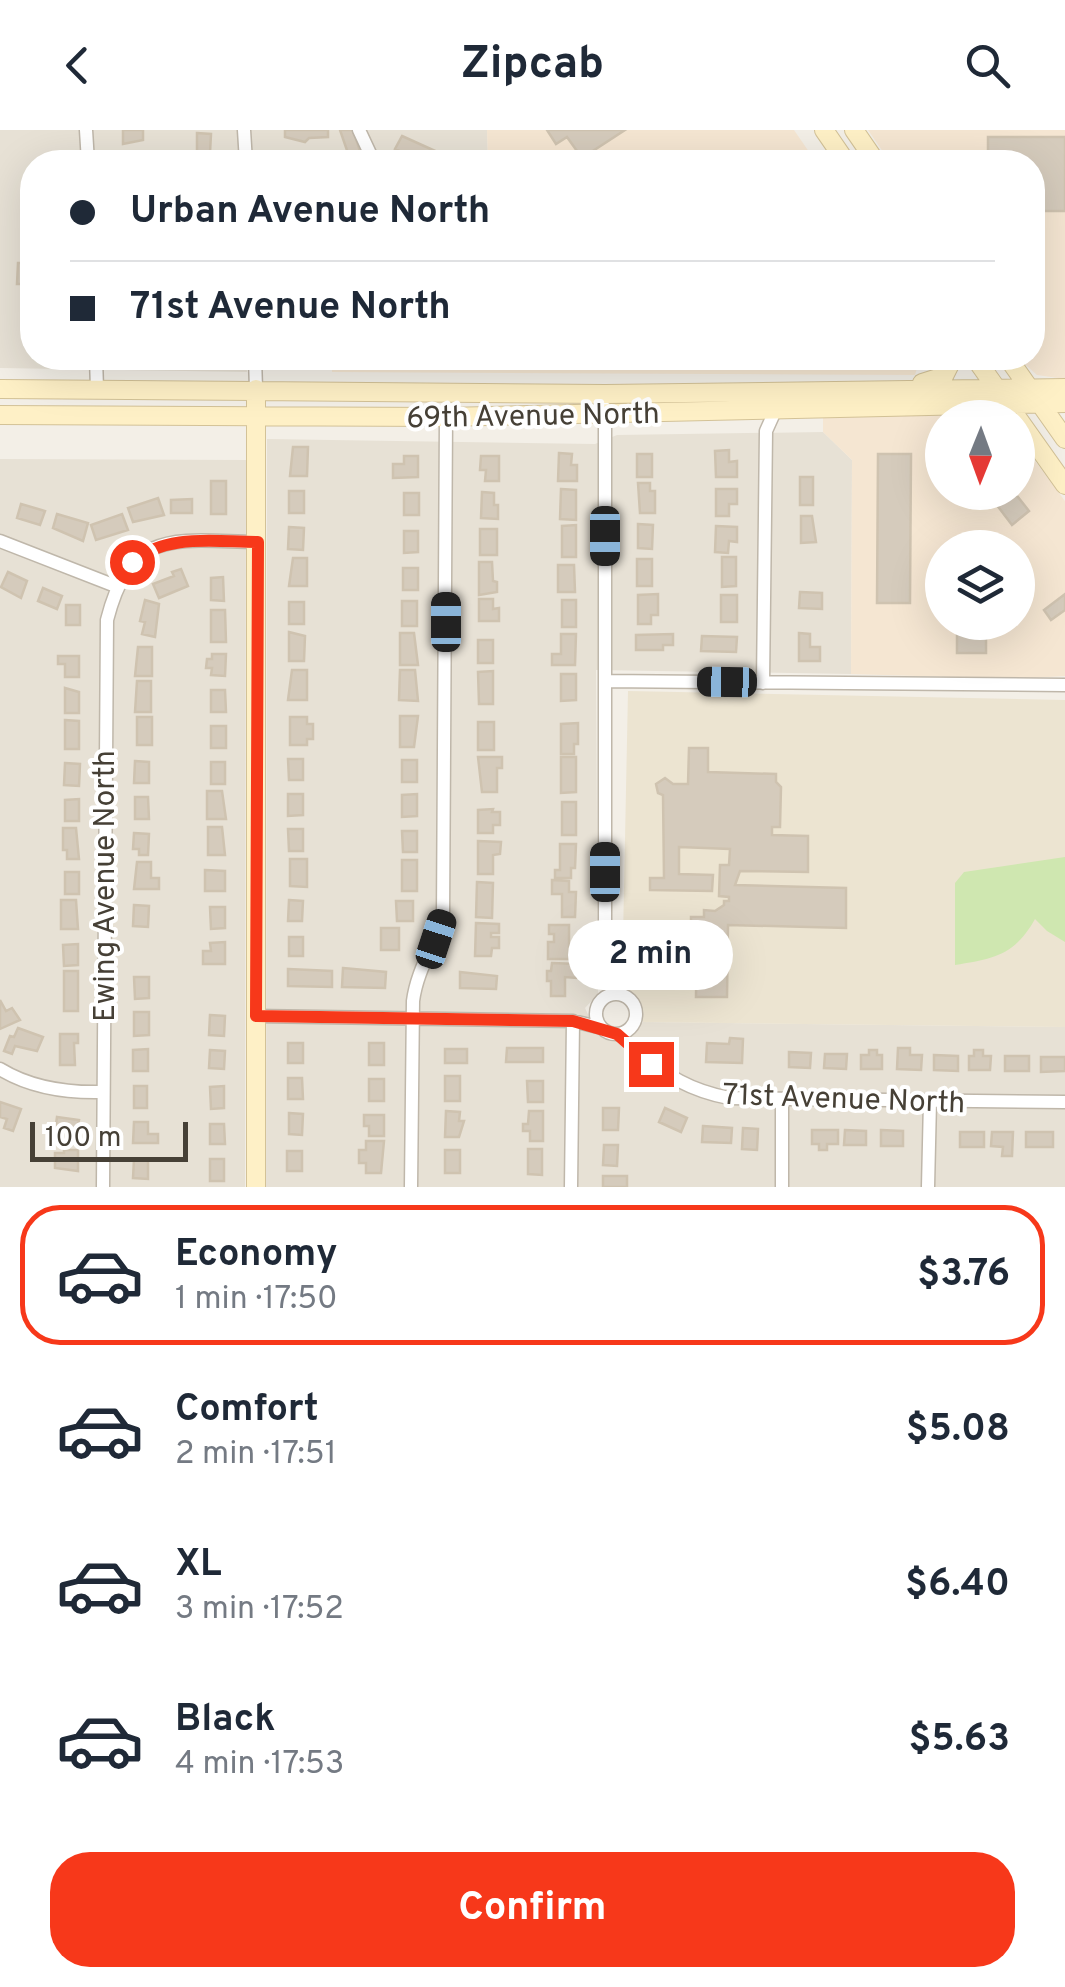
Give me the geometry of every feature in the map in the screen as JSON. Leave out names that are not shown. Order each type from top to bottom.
[{"type":"street","points":[[96,370],[97,389]]},
{"type":"street","points":[[255,370],[256,1187]]},
{"type":"street","points":[[887,388],[937,380],[950,370]]},
{"type":"street","points":[[984,370],[1006,400]]},
{"type":"street","points":[[1016,370],[1065,439]]},
{"type":"street","name":"69th Avenue North","points":[[0,389],[606,394],[1065,388]]},
{"type":"street","points":[[602,1028],[606,394]]},
{"type":"street","name":"69th Avenue North","points":[[1035,404],[1065,404]]},
{"type":"street","name":"69th Avenue North","points":[[0,415],[446,417],[925,407]]},
{"type":"street","points":[[764,683],[766,431],[775,410]]},
{"type":"street","points":[[412,1187],[412,1018],[419,972],[444,917],[446,417]]},
{"type":"street","points":[[1035,442],[1065,485]]},
{"type":"street","points":[[0,541],[118,587],[132,562],[160,544],[258,542]]},
{"type":"street","name":"Ewing Avenue North","points":[[103,1187],[106,642],[107,620],[118,587]]},
{"type":"street","points":[[605,680],[1065,685]]},
{"type":"street","points":[[605,970],[619,994],[630,999],[636,1010],[632,1028],[637,1050]]},
{"type":"street","points":[[573,1021],[619,994]]},
{"type":"street","points":[[256,1016],[573,1021],[617,1034],[632,1028]]},
{"type":"street","points":[[571,1187],[573,1021]]},
{"type":"street","name":"71st Avenue North","points":[[617,1034],[669,1078],[708,1094],[782,1099],[1065,1102]]},
{"type":"street","points":[[0,1069],[56,1090],[103,1092]]},
{"type":"street","points":[[782,1099],[782,1187]]},
{"type":"street","points":[[928,1187],[930,1101]]},
{"type":"shaded area","points":[[0,130],[487,130],[488,150],[20,150],[20,368],[0,368]]},
{"type":"shaded area","points":[[487,130],[794,130],[808,150],[488,150]]},
{"type":"shaded area","points":[[868,130],[1065,130],[1065,379],[1037,375],[1031,370],[1045,370],[1045,150],[882,150]]},
{"type":"shaded area","points":[[124,370],[247,370],[247,372]]},
{"type":"shaded area","points":[[332,370],[916,370],[915,375]]},
{"type":"shaded area","points":[[925,416],[925,510],[1035,510],[1035,461],[1065,501],[1065,676],[1015,679],[851,674],[852,460],[823,432],[823,417]]},
{"type":"shaded area","points":[[823,432],[852,460],[851,674],[596,670],[598,994],[585,1008],[596,1032],[619,1040],[643,1022],[1065,1027],[1065,1187],[266,1187],[267,439],[595,444],[617,435]]},
{"type":"shaded area","points":[[0,459],[246,460],[245,1187],[0,1187]]},
{"type":"shaded area","points":[[628,691],[1065,700],[1065,1027],[643,1022],[638,1000],[622,987]]},
{"type":"green space","points":[[1065,857],[1065,942],[1035,919],[1011,948],[955,965],[955,883],[964,872]]},
{"type":"building","points":[[123,130],[143,130],[143,140],[123,144]]},
{"type":"building","points":[[285,130],[328,130],[328,137],[309,138],[305,142],[285,137]]},
{"type":"building","points":[[340,130],[353,130],[360,150],[347,150]]},
{"type":"building","points":[[547,130],[625,130],[594,150],[576,150],[567,137],[556,144]]},
{"type":"building","points":[[197,133],[211,134],[210,150],[197,150]]},
{"type":"building","points":[[402,136],[433,150],[397,150]]},
{"type":"building","points":[[988,137],[1065,137],[1065,211],[1045,211],[1045,150],[988,150]]},
{"type":"building","points":[[293,447],[308,447],[307,476],[290,476]]},
{"type":"building","points":[[729,450],[729,462],[737,461],[737,477],[716,477],[715,451]]},
{"type":"building","points":[[559,453],[572,454],[577,481],[558,481]]},
{"type":"building","points":[[637,454],[652,454],[652,477],[637,477]]},
{"type":"building","points":[[878,454],[911,454],[910,603],[877,603]]},
{"type":"building","points":[[404,456],[418,456],[418,477],[393,478],[393,464],[404,464]]},
{"type":"building","points":[[481,456],[499,456],[499,481],[485,481],[486,470],[480,470]]},
{"type":"building","points":[[800,477],[813,477],[813,505],[800,505]]},
{"type":"building","points":[[211,481],[226,481],[226,514],[211,514]]},
{"type":"building","points":[[638,483],[650,483],[650,491],[655,491],[655,513],[640,513]]},
{"type":"building","points":[[561,489],[576,490],[576,520],[560,519]]},
{"type":"building","points":[[716,489],[737,489],[737,504],[729,504],[729,516],[716,516]]},
{"type":"building","points":[[289,491],[304,491],[304,513],[289,513]]},
{"type":"building","points":[[482,492],[494,493],[498,519],[481,518]]},
{"type":"building","points":[[404,493],[419,493],[419,515],[404,515]]},
{"type":"building","points":[[158,498],[164,515],[133,522],[128,508]]},
{"type":"building","points":[[192,499],[192,513],[171,513],[171,500]]},
{"type":"building","points":[[21,504],[45,511],[40,525],[17,518]]},
{"type":"building","points":[[1001,510],[1028,510],[1029,511],[1012,525]]},
{"type":"building","points":[[57,514],[88,523],[83,541],[53,528]]},
{"type":"building","points":[[122,514],[128,530],[96,540],[91,525]]},
{"type":"building","points":[[801,516],[812,516],[816,542],[801,543]]},
{"type":"building","points":[[638,524],[653,525],[652,549],[638,548]]},
{"type":"building","points":[[576,525],[576,557],[562,557],[562,526]]},
{"type":"building","points":[[716,526],[737,527],[737,542],[729,541],[728,553],[715,552]]},
{"type":"building","points":[[289,527],[304,528],[303,550],[288,549]]},
{"type":"building","points":[[480,529],[497,529],[497,555],[480,555]]},
{"type":"building","points":[[404,531],[418,531],[418,552],[404,553]]},
{"type":"building","points":[[722,557],[736,557],[736,586],[722,587]]},
{"type":"building","points":[[293,558],[307,558],[307,586],[289,586]]},
{"type":"building","points":[[637,559],[652,559],[652,586],[637,586]]},
{"type":"building","points":[[479,562],[492,562],[497,592],[479,595]]},
{"type":"building","points":[[558,565],[574,565],[575,592],[558,592]]},
{"type":"building","points":[[403,568],[418,568],[418,590],[403,590]]},
{"type":"building","points":[[181,569],[188,586],[159,598],[153,584]]},
{"type":"building","points":[[8,572],[27,581],[21,598],[1,587]]},
{"type":"building","points":[[223,577],[224,601],[211,600],[211,578]]},
{"type":"building","points":[[43,588],[62,596],[57,609],[38,601]]},
{"type":"building","points":[[800,592],[822,593],[822,609],[799,608]]},
{"type":"building","points":[[658,594],[658,615],[651,615],[651,624],[638,624],[638,595]]},
{"type":"building","points":[[1065,594],[1065,610],[1051,620],[1044,610]]},
{"type":"building","points":[[721,595],[737,595],[737,622],[721,622]]},
{"type":"building","points":[[479,599],[493,599],[493,609],[499,608],[499,621],[479,621]]},
{"type":"building","points":[[145,600],[159,604],[155,637],[142,634],[145,622],[140,621]]},
{"type":"building","points":[[562,600],[576,600],[576,627],[562,627]]},
{"type":"building","points":[[402,601],[417,601],[417,626],[402,626]]},
{"type":"building","points":[[289,602],[304,602],[304,624],[289,624]]},
{"type":"building","points":[[66,605],[80,605],[80,625],[66,625]]},
{"type":"building","points":[[211,610],[225,610],[226,642],[211,642]]},
{"type":"building","points":[[289,632],[305,636],[304,661],[289,661]]},
{"type":"building","points":[[400,633],[414,633],[418,665],[400,665]]},
{"type":"building","points":[[799,633],[810,634],[810,647],[820,647],[820,661],[799,661]]},
{"type":"building","points":[[561,634],[576,634],[575,665],[552,665],[552,654],[561,654]]},
{"type":"building","points":[[673,634],[673,645],[663,645],[663,650],[636,650],[636,635]]},
{"type":"building","points":[[702,636],[737,637],[736,652],[701,651]]},
{"type":"building","points":[[478,640],[493,640],[493,663],[478,663]]},
{"type":"building","points":[[957,640],[986,640],[986,653],[957,653]]},
{"type":"building","points":[[138,647],[152,647],[152,676],[135,676]]},
{"type":"building","points":[[212,654],[226,654],[225,676],[211,675],[212,668],[206,668]]},
{"type":"building","points":[[58,656],[79,656],[79,677],[65,677],[65,664],[58,664]]},
{"type":"building","points":[[292,670],[307,670],[307,700],[288,700]]},
{"type":"building","points":[[400,670],[415,670],[418,701],[399,700]]},
{"type":"building","points":[[493,671],[493,704],[479,704],[478,672]]},
{"type":"building","points":[[561,674],[576,674],[576,700],[561,701]]},
{"type":"building","points":[[137,681],[151,681],[151,712],[135,712]]},
{"type":"building","points":[[65,688],[79,692],[79,713],[65,713]]},
{"type":"building","points":[[211,690],[225,690],[226,712],[211,712]]},
{"type":"building","points":[[400,716],[418,716],[414,747],[400,747]]},
{"type":"building","points":[[137,717],[152,717],[152,745],[137,745]]},
{"type":"building","points":[[290,717],[307,717],[307,724],[313,724],[313,739],[307,739],[307,745],[290,745]]},
{"type":"building","points":[[65,720],[79,721],[79,749],[65,749]]},
{"type":"building","points":[[478,722],[494,722],[494,750],[478,750]]},
{"type":"building","points":[[578,723],[574,754],[561,754],[561,724]]},
{"type":"building","points":[[211,726],[226,726],[226,748],[211,748]]},
{"type":"building","points":[[689,748],[708,748],[708,772],[776,774],[781,787],[780,827],[772,827],[772,835],[808,836],[808,872],[740,871],[735,885],[846,888],[846,928],[728,925],[727,997],[696,997],[697,925],[691,925],[691,917],[704,917],[704,910],[715,911],[729,901],[729,897],[719,896],[720,865],[729,865],[730,849],[679,847],[679,874],[713,875],[712,891],[650,890],[650,878],[664,878],[663,795],[658,793],[656,784],[665,778],[673,784],[688,784]]},
{"type":"building","points":[[478,757],[502,757],[502,768],[497,768],[497,792],[482,792]]},
{"type":"building","points":[[561,757],[576,757],[576,792],[561,793]]},
{"type":"building","points":[[288,759],[303,759],[303,780],[289,780]]},
{"type":"building","points":[[402,760],[417,760],[417,782],[402,782]]},
{"type":"building","points":[[135,761],[149,762],[149,783],[134,783]]},
{"type":"building","points":[[211,762],[225,762],[225,784],[211,784]]},
{"type":"building","points":[[65,763],[80,764],[79,786],[64,785]]},
{"type":"building","points":[[207,791],[222,791],[226,819],[207,819]]},
{"type":"building","points":[[288,794],[303,794],[303,815],[288,816]]},
{"type":"building","points":[[417,794],[417,816],[402,817],[402,795]]},
{"type":"building","points":[[135,797],[148,797],[149,819],[135,819]]},
{"type":"building","points":[[79,799],[79,821],[65,821],[65,800]]},
{"type":"building","points":[[562,802],[576,802],[576,835],[562,835]]},
{"type":"building","points":[[493,809],[492,812],[500,812],[500,825],[493,825],[493,833],[478,833],[478,810]]},
{"type":"building","points":[[208,827],[222,827],[225,855],[208,855]]},
{"type":"building","points":[[63,828],[76,828],[79,859],[67,859]]},
{"type":"building","points":[[288,829],[303,829],[303,851],[289,851]]},
{"type":"building","points":[[402,831],[417,831],[417,852],[403,852]]},
{"type":"building","points":[[134,833],[149,834],[148,855],[139,855],[139,849],[133,849]]},
{"type":"building","points":[[478,841],[501,842],[500,854],[493,855],[493,874],[478,874]]},
{"type":"building","points":[[560,844],[576,844],[571,878],[555,878],[555,870],[560,870]]},
{"type":"building","points":[[290,859],[307,859],[307,887],[290,886]]},
{"type":"building","points":[[402,860],[417,860],[417,891],[402,891]]},
{"type":"building","points":[[137,862],[151,862],[151,878],[159,878],[159,889],[134,889]]},
{"type":"building","points":[[205,870],[225,871],[225,891],[205,891]]},
{"type":"building","points":[[65,872],[79,872],[79,894],[65,894]]},
{"type":"building","points":[[552,880],[569,881],[569,892],[576,892],[575,917],[562,917],[562,894],[552,894]]},
{"type":"building","points":[[477,882],[493,883],[492,918],[476,917]]},
{"type":"building","points":[[61,900],[76,900],[78,929],[61,929]]},
{"type":"building","points":[[289,900],[303,901],[302,921],[288,921]]},
{"type":"building","points":[[396,901],[413,901],[413,921],[397,921]]},
{"type":"building","points":[[134,905],[149,906],[148,927],[133,926]]},
{"type":"building","points":[[210,907],[225,907],[225,928],[211,929]]},
{"type":"building","points":[[476,923],[499,924],[499,933],[491,933],[491,937],[499,937],[499,948],[492,948],[491,956],[475,956]]},
{"type":"building","points":[[549,925],[569,925],[569,959],[548,959],[548,942],[554,942]]},
{"type":"building","points":[[381,928],[399,928],[399,950],[381,950]]},
{"type":"building","points":[[289,937],[303,937],[303,956],[289,956]]},
{"type":"building","points":[[225,942],[225,964],[203,964],[203,951],[211,951],[210,943]]},
{"type":"building","points":[[78,944],[78,965],[64,966],[63,945]]},
{"type":"building","points":[[552,963],[577,964],[576,978],[565,977],[565,996],[551,996],[547,971],[551,971]]},
{"type":"building","points":[[343,968],[386,972],[385,988],[342,987]]},
{"type":"building","points":[[288,969],[332,971],[332,987],[288,986]]},
{"type":"building","points":[[64,971],[78,971],[78,1011],[64,1011]]},
{"type":"building","points":[[460,972],[497,976],[496,989],[460,988]]},
{"type":"building","points":[[134,977],[149,977],[149,998],[135,999]]},
{"type":"building","points":[[0,1000],[6,1011],[12,1008],[20,1020],[0,1029]]},
{"type":"building","points":[[134,1012],[149,1012],[149,1035],[134,1036]]},
{"type":"building","points":[[210,1015],[225,1016],[224,1036],[209,1035]]},
{"type":"building","points":[[18,1028],[43,1037],[37,1051],[15,1046],[12,1054],[4,1051]]},
{"type":"building","points":[[60,1034],[78,1034],[78,1043],[74,1043],[75,1065],[60,1065]]},
{"type":"building","points":[[730,1038],[743,1039],[742,1063],[706,1062],[707,1043],[729,1044]]},
{"type":"building","points":[[288,1043],[303,1043],[303,1063],[288,1063]]},
{"type":"building","points":[[369,1043],[384,1043],[384,1065],[369,1065]]},
{"type":"building","points":[[507,1048],[543,1048],[543,1062],[506,1062]]},
{"type":"building","points":[[898,1048],[910,1048],[910,1055],[922,1055],[921,1070],[897,1069]]},
{"type":"building","points":[[148,1049],[148,1071],[133,1071],[133,1050]]},
{"type":"building","points":[[445,1049],[467,1049],[467,1063],[445,1063]]},
{"type":"building","points":[[210,1050],[225,1051],[224,1069],[209,1068]]},
{"type":"building","points":[[869,1050],[882,1055],[882,1069],[861,1069],[861,1055],[869,1055]]},
{"type":"building","points":[[974,1050],[991,1056],[990,1070],[969,1070],[969,1056],[974,1056]]},
{"type":"building","points":[[789,1052],[811,1053],[810,1068],[789,1067]]},
{"type":"building","points":[[825,1054],[847,1054],[846,1069],[824,1068]]},
{"type":"building","points":[[934,1055],[958,1056],[958,1071],[934,1070]]},
{"type":"building","points":[[1005,1056],[1029,1056],[1029,1071],[1005,1071]]},
{"type":"building","points":[[1041,1057],[1065,1057],[1065,1071],[1041,1072]]},
{"type":"building","points":[[445,1076],[460,1076],[460,1101],[445,1101]]},
{"type":"building","points":[[288,1078],[302,1078],[303,1099],[288,1099]]},
{"type":"building","points":[[369,1079],[384,1079],[384,1101],[369,1101]]},
{"type":"building","points":[[527,1081],[543,1081],[543,1102],[528,1102]]},
{"type":"building","points":[[134,1086],[147,1086],[147,1108],[134,1108]]},
{"type":"building","points":[[224,1086],[224,1108],[211,1109],[210,1087]]},
{"type":"building","points":[[0,1102],[21,1109],[13,1131],[4,1128],[7,1119],[0,1117]]},
{"type":"building","points":[[603,1108],[619,1108],[618,1130],[603,1130]]},
{"type":"building","points":[[665,1108],[687,1118],[681,1132],[659,1122]]},
{"type":"building","points":[[446,1111],[460,1112],[459,1121],[464,1121],[459,1137],[445,1137]]},
{"type":"building","points":[[529,1111],[543,1111],[543,1141],[530,1141],[530,1131],[523,1131]]},
{"type":"building","points":[[289,1113],[303,1114],[302,1135],[289,1134]]},
{"type":"building","points":[[364,1115],[384,1115],[384,1136],[369,1136]]},
{"type":"building","points":[[57,1117],[79,1120],[76,1135],[55,1131]]},
{"type":"building","points":[[134,1122],[148,1122],[148,1134],[158,1134],[158,1143],[133,1143]]},
{"type":"building","points":[[210,1124],[224,1124],[225,1144],[210,1144]]},
{"type":"building","points":[[703,1126],[732,1128],[731,1143],[702,1142]]},
{"type":"building","points":[[743,1128],[758,1129],[757,1150],[742,1149]]},
{"type":"building","points":[[812,1130],[838,1130],[838,1144],[827,1144],[827,1150],[819,1150],[819,1144],[812,1144]]},
{"type":"building","points":[[845,1130],[866,1131],[866,1145],[844,1145]]},
{"type":"building","points":[[881,1130],[903,1131],[903,1146],[881,1146]]},
{"type":"building","points":[[960,1132],[984,1132],[984,1147],[960,1147]]},
{"type":"building","points":[[992,1132],[1013,1132],[1012,1156],[1002,1156],[1003,1147],[991,1146]]},
{"type":"building","points":[[1026,1132],[1053,1132],[1053,1147],[1026,1147]]},
{"type":"building","points":[[366,1141],[384,1141],[381,1173],[366,1173],[366,1163],[359,1163],[359,1150],[366,1150]]},
{"type":"building","points":[[604,1145],[618,1145],[617,1166],[603,1165]]},
{"type":"building","points":[[528,1149],[542,1149],[542,1175],[528,1174]]},
{"type":"building","points":[[78,1150],[78,1171],[55,1168],[55,1153]]},
{"type":"building","points":[[445,1150],[460,1150],[460,1173],[445,1173]]},
{"type":"building","points":[[287,1151],[302,1151],[302,1171],[287,1171]]},
{"type":"building","points":[[134,1159],[148,1160],[148,1179],[133,1178]]},
{"type":"building","points":[[210,1159],[224,1159],[224,1181],[210,1181]]},
{"type":"building","points":[[603,1176],[627,1176],[627,1187],[603,1187]]},
{"type":"route","points":[[132,562],[160,544],[258,542],[256,1016],[573,1021],[617,1034],[651,1064]]}]
